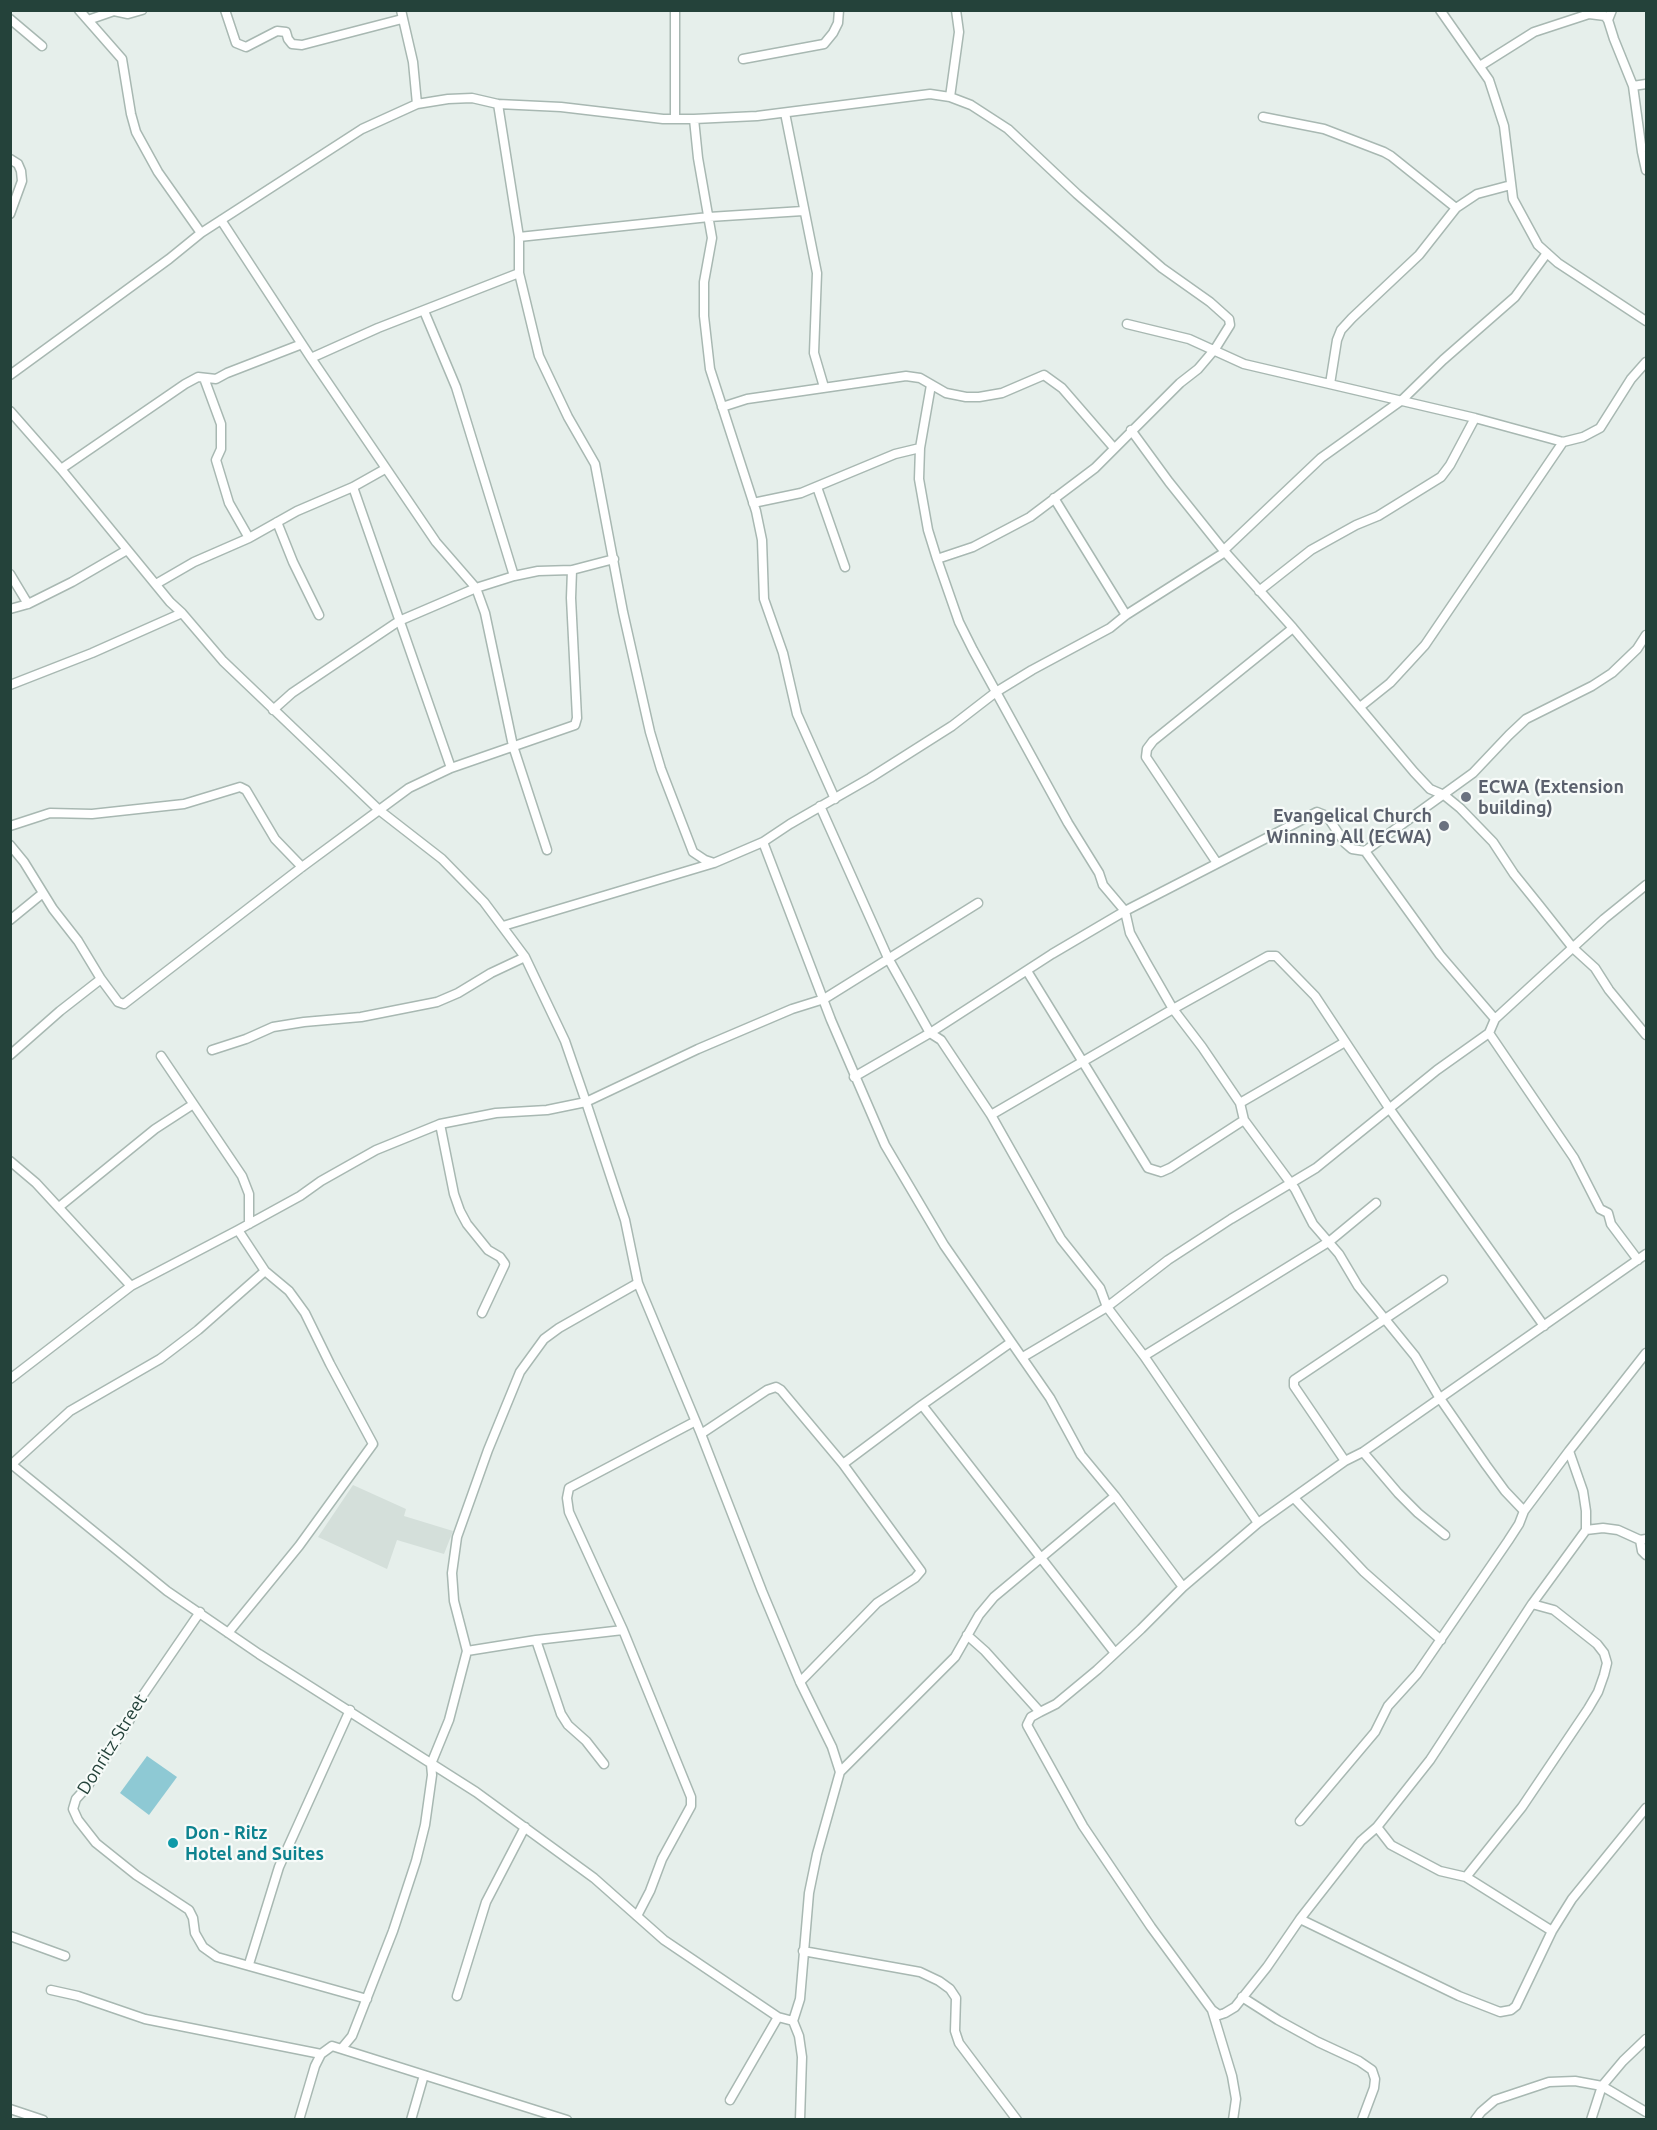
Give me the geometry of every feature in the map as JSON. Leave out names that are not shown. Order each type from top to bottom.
[{"type":"street","points":[[79,10],[122,59],[136,132],[158,172],[201,233]]},
{"type":"street","points":[[88,20],[114,11],[128,14],[142,10]]},
{"type":"street","points":[[225,10],[236,43],[246,47],[277,31],[286,32],[292,44],[302,45],[402,15],[413,62],[417,104]]},
{"type":"street","points":[[675,10],[675,119]]},
{"type":"street","points":[[744,59],[824,44],[838,23],[839,10]]},
{"type":"street","points":[[950,97],[958,50],[959,32],[956,10]]},
{"type":"street","points":[[1440,10],[1480,66],[1492,88],[1504,126],[1513,199],[1539,245],[1595,288],[1647,321]]},
{"type":"street","points":[[1608,20],[1612,10]]},
{"type":"street","points":[[1480,66],[1534,32],[1589,14],[1605,16],[1633,86],[1642,152],[1647,170]]},
{"type":"street","points":[[10,19],[42,46]]},
{"type":"street","points":[[1633,86],[1647,84]]},
{"type":"street","points":[[10,375],[161,266],[201,233],[362,129],[417,104],[472,98],[498,104],[561,107],[694,119],[784,113],[930,94],[950,97],[971,105],[1008,129],[1077,194],[1162,268],[1210,302],[1229,320],[1230,325],[1215,350],[1198,369],[1131,430],[1095,468],[1030,517],[973,547],[937,560]]},
{"type":"street","points":[[498,104],[519,237],[519,273],[539,356],[568,417],[596,464],[641,692],[661,769],[693,852],[714,863]]},
{"type":"street","points":[[784,113],[817,273],[814,353],[824,387]]},
{"type":"street","points":[[1263,117],[1324,129],[1384,152],[1456,208]]},
{"type":"street","points":[[694,119],[698,158],[712,238],[704,282],[704,316],[710,369],[753,503],[762,540],[764,599],[783,652],[797,714],[835,799]]},
{"type":"street","points":[[10,159],[18,164],[22,181],[10,214]]},
{"type":"street","points":[[1330,384],[1337,340],[1341,330],[1419,255],[1456,208],[1477,194],[1511,185]]},
{"type":"street","points":[[519,237],[709,217],[803,211]]},
{"type":"street","points":[[221,220],[436,542],[476,588],[485,613],[513,746],[547,850]]},
{"type":"street","points":[[503,926],[714,863],[763,842],[952,726],[996,692],[1110,628],[1126,615],[1224,551],[1321,458],[1402,400],[1443,360],[1515,297],[1547,253]]},
{"type":"street","points":[[311,358],[378,328],[519,273]]},
{"type":"street","points":[[424,311],[456,387],[514,576]]},
{"type":"street","points":[[1127,324],[1189,339],[1244,364],[1402,400],[1563,442],[1583,437],[1600,428],[1631,379],[1647,362]]},
{"type":"street","points":[[61,469],[198,377],[216,379],[302,344]]},
{"type":"street","points":[[722,407],[747,399],[906,376],[920,378],[946,393],[979,397],[1002,393],[1044,375],[1062,388],[1114,448]]},
{"type":"street","points":[[204,378],[221,424],[221,448],[216,460],[229,503],[249,538]]},
{"type":"street","points":[[931,385],[920,447],[919,479],[928,530],[959,622],[1068,823],[1099,873],[1103,885],[1125,911],[1130,933],[1173,1009],[1203,1047],[1240,1103],[1244,1120],[1290,1184],[1313,1224],[1330,1241],[1358,1286],[1414,1356],[1439,1397],[1499,1482],[1524,1512]]},
{"type":"street","points":[[10,411],[223,662],[379,810],[442,859],[484,902],[525,957],[565,1041],[625,1220],[638,1283],[800,1682],[832,1747],[840,1772]]},
{"type":"street","points":[[1259,591],[1311,550],[1356,525],[1378,516],[1441,477],[1475,418]]},
{"type":"street","points":[[1131,430],[1224,551],[1293,627],[1422,781],[1430,789],[1444,795],[1460,808],[1493,842],[1514,874],[1573,948],[1595,968],[1609,990],[1647,1035]]},
{"type":"street","points":[[1360,707],[1390,683],[1425,645],[1563,442]]},
{"type":"street","points":[[753,503],[801,493],[895,454],[920,447]]},
{"type":"street","points":[[156,584],[194,562],[249,538],[297,511],[353,488],[386,469]]},
{"type":"street","points":[[817,487],[845,567]]},
{"type":"street","points":[[353,488],[451,768]]},
{"type":"street","points":[[1054,498],[1126,615]]},
{"type":"street","points":[[277,522],[293,562],[319,615]]},
{"type":"street","points":[[10,609],[28,604],[72,582],[128,550]]},
{"type":"street","points":[[273,710],[292,693],[399,621],[476,588],[514,576],[538,571],[572,570],[614,560]]},
{"type":"street","points":[[10,845],[78,941],[101,979],[118,1002],[124,1004],[409,788],[451,768],[571,728],[577,722],[571,598],[572,570]]},
{"type":"street","points":[[10,574],[28,604]]},
{"type":"street","points":[[10,686],[182,613]]},
{"type":"street","points":[[1217,863],[1146,757],[1147,749],[1153,741],[1293,627]]},
{"type":"street","points":[[854,1077],[930,1033],[1125,911],[1317,812],[1327,816],[1345,843],[1352,849],[1365,851],[1473,773],[1526,719],[1592,686],[1612,673],[1637,649],[1647,635]]},
{"type":"street","points":[[10,826],[50,813],[92,814],[184,804],[240,787],[246,790],[275,839],[302,867]]},
{"type":"street","points":[[820,806],[888,958],[930,1033],[941,1040],[991,1115],[1056,1230],[1100,1288],[1107,1307],[1144,1356],[1258,1523]]},
{"type":"street","points":[[763,842],[854,1077],[880,1135],[896,1164],[944,1245],[1050,1398],[1081,1455],[1115,1496],[1183,1587]]},
{"type":"street","points":[[1365,851],[1440,955],[1495,1019]]},
{"type":"street","points":[[1023,1357],[1107,1307],[1177,1254],[1316,1168],[1437,1070],[1489,1033],[1495,1019],[1647,885]]},
{"type":"street","points":[[10,920],[43,893]]},
{"type":"street","points":[[10,1379],[131,1286],[300,1196],[321,1181],[376,1150],[440,1124],[496,1113],[547,1110],[586,1102],[698,1049],[792,1009],[824,999],[978,903]]},
{"type":"street","points":[[991,1115],[1173,1009],[1268,956],[1276,956],[1315,996],[1389,1108],[1544,1326]]},
{"type":"street","points":[[212,1050],[246,1039],[273,1026],[362,1017],[438,1002],[525,957]]},
{"type":"street","points":[[1027,971],[1148,1168],[1161,1172],[1170,1168],[1244,1120]]},
{"type":"street","points":[[10,1055],[101,979]]},
{"type":"street","points":[[1489,1033],[1574,1158],[1600,1209],[1608,1213],[1611,1224],[1638,1260]]},
{"type":"street","points":[[1240,1103],[1345,1041]]},
{"type":"street","points":[[161,1056],[242,1176],[249,1194],[249,1224]]},
{"type":"street","points":[[59,1207],[147,1135],[192,1105]]},
{"type":"street","points":[[440,1124],[454,1194],[460,1211],[467,1224],[488,1250],[500,1257],[505,1264],[482,1314]]},
{"type":"street","points":[[10,1161],[36,1183],[131,1286]]},
{"type":"street","points":[[1144,1356],[1330,1241],[1376,1203]]},
{"type":"street","points":[[228,1633],[299,1546],[373,1444],[305,1313],[289,1291],[265,1271],[238,1230]]},
{"type":"street","points":[[1569,1451],[1583,1491],[1587,1511],[1586,1530],[1532,1604],[1430,1760],[1377,1827],[1361,1841],[1235,2007],[1219,2015],[1212,2010],[1151,1927],[1083,1826],[1027,1725],[1031,1717],[1056,1704],[1115,1653],[1183,1587],[1258,1523],[1647,1254]]},
{"type":"street","points":[[10,1478],[14,1466],[34,1442],[70,1412],[160,1359],[198,1330],[265,1271]]},
{"type":"street","points":[[1345,1461],[1294,1386],[1294,1380],[1443,1280]]},
{"type":"street","points":[[342,2048],[352,2036],[367,1999],[416,1861],[428,1809],[431,1764],[449,1720],[467,1651],[454,1601],[452,1573],[457,1537],[488,1450],[520,1372],[532,1353],[552,1334],[638,1283]]},
{"type":"street","points":[[843,1464],[1010,1343]]},
{"type":"street","points":[[1300,1821],[1375,1732],[1388,1706],[1417,1674],[1441,1641],[1519,1524],[1524,1512],[1647,1353]]},
{"type":"street","points":[[701,1434],[766,1390],[776,1387],[781,1390],[843,1464],[921,1571],[915,1578],[877,1603],[800,1682]]},
{"type":"street","points":[[922,1405],[1115,1653]]},
{"type":"street","points":[[637,1916],[650,1891],[662,1859],[691,1806],[691,1797],[623,1630],[569,1512],[567,1498],[569,1488],[694,1422]]},
{"type":"street","points":[[1363,1452],[1398,1493],[1445,1535]]},
{"type":"street","points":[[14,1466],[139,1569],[228,1633],[476,1792],[594,1878],[664,1940],[777,2017],[793,2021]]},
{"type":"street","points":[[800,2120],[802,2057],[799,2036],[793,2021],[800,1999],[809,1893],[817,1854],[840,1772],[956,1658],[979,1615],[994,1597],[1115,1496]]},
{"type":"street","points":[[1294,1498],[1364,1572],[1441,1641]]},
{"type":"street","points":[[1586,1530],[1604,1528],[1618,1530],[1643,1539],[1642,1551],[1647,1555]]},
{"type":"street","points":[[1466,1877],[1522,1807],[1588,1709],[1598,1692],[1607,1663],[1604,1653],[1597,1644],[1554,1610],[1532,1604]]},
{"type":"street","name":"Donritz Street","points":[[200,1612],[141,1698],[87,1787],[76,1799],[73,1809],[78,1820],[96,1843],[136,1875],[189,1910],[193,1918],[195,1933],[203,1947],[217,1957],[249,1964],[367,1999]]},
{"type":"street","points":[[467,1651],[623,1630]]},
{"type":"street","points":[[967,1635],[986,1651],[1040,1712]]},
{"type":"street","points":[[536,1640],[561,1714],[568,1725],[586,1741],[604,1764]]},
{"type":"street","points":[[249,1964],[279,1867],[350,1710]]},
{"type":"street","points":[[1300,1919],[1459,1996],[1500,2012],[1511,2010],[1516,2006],[1551,1931],[1572,1899],[1647,1808]]},
{"type":"street","points":[[457,1996],[486,1902],[525,1827]]},
{"type":"street","points":[[1377,1827],[1391,1845],[1440,1870],[1466,1877],[1551,1931]]},
{"type":"street","points":[[10,1936],[65,1956]]},
{"type":"street","points":[[803,1951],[920,1972],[951,1989],[956,1998],[955,2031],[959,2043],[1017,2120]]},
{"type":"street","points":[[51,1990],[78,1996],[145,2019],[321,2054]]},
{"type":"street","points":[[1242,1997],[1278,2020],[1359,2061],[1372,2070],[1375,2079],[1374,2088],[1362,2120]]},
{"type":"street","points":[[1212,2010],[1232,2076],[1236,2099],[1233,2120]]},
{"type":"street","points":[[730,2100],[777,2017]]},
{"type":"street","points":[[1591,2120],[1602,2086],[1623,2061],[1647,2039]]},
{"type":"street","points":[[299,2120],[315,2066],[321,2054],[332,2046],[567,2120]]},
{"type":"street","points":[[411,2120],[424,2075]]},
{"type":"street","points":[[1475,2120],[1495,2100],[1550,2082],[1575,2081],[1602,2086],[1647,2112]]},
{"type":"street","points":[[10,2109],[43,2120]]},
{"type":"shaded area","points":[[353,1485],[406,1509],[404,1516],[453,1531],[444,1554],[397,1540],[387,1569],[318,1537]]},
{"type":"water","points":[[147,1756],[177,1777],[149,1815],[120,1793]]},
{"type":"place","name":"ECWA (Extension building)","points":[[1466,797]]},
{"type":"place","name":"Evangelical Church Winning All (ECWA)","points":[[1444,826]]},
{"type":"place","name":"Don - Ritz Hotel and Suites","points":[[173,1843]]}]
